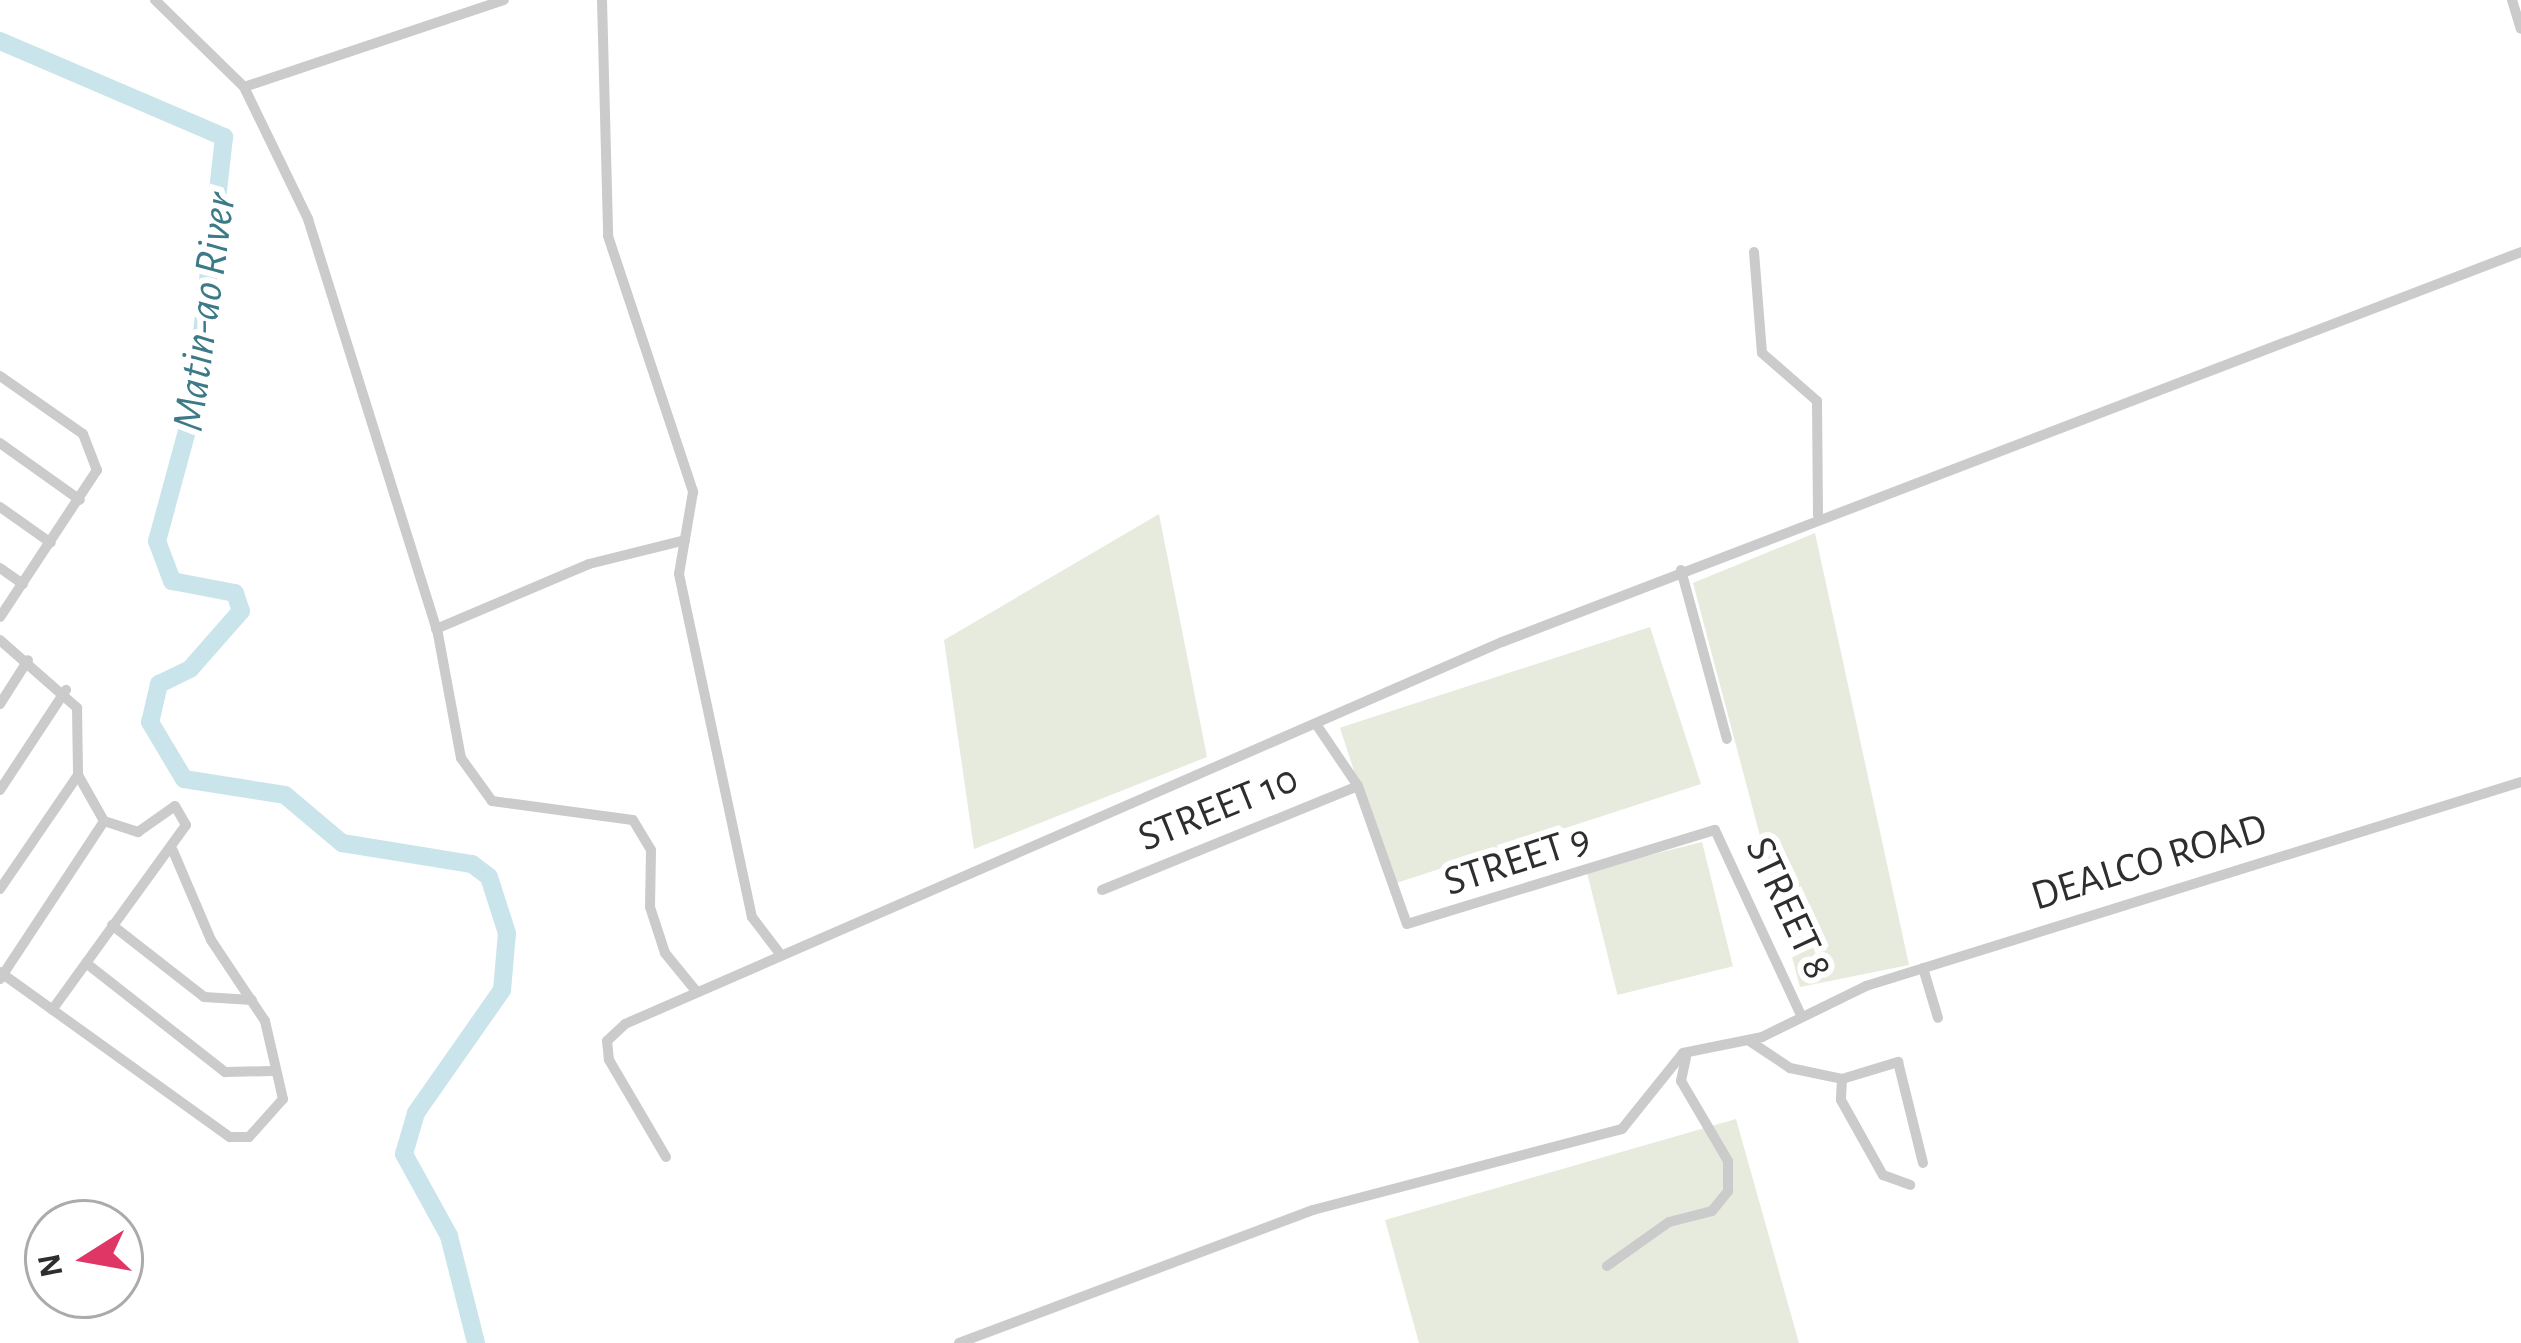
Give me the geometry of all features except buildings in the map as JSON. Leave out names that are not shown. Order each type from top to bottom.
[{"type":"street","points":[[155,0],[244,87],[308,219],[436,629],[456,745],[484,795],[633,820],[651,850],[650,907],[665,953],[696,992]]},
{"type":"street","points":[[244,87],[505,0]]},
{"type":"street","points":[[602,0],[605,222],[691,482],[679,574],[752,917],[781,955]]},
{"type":"street","points":[[2512,0],[2521,28]]},
{"type":"street","points":[[1754,252],[1762,353],[1817,401],[1819,515]]},
{"type":"street","points":[[666,1157],[607,1041],[696,992],[1681,570],[2521,252]]},
{"type":"street","points":[[0,376],[92,445],[97,470],[0,617]]},
{"type":"street","points":[[0,443],[80,500]]},
{"type":"street","points":[[0,507],[51,543]]},
{"type":"street","points":[[436,629],[589,564],[686,540]]},
{"type":"street","points":[[0,568],[22,584]]},
{"type":"street","points":[[1681,570],[1727,739]]},
{"type":"street","points":[[0,640],[67,690],[80,721],[78,775],[104,821],[138,832],[175,806],[186,825],[173,851],[112,925],[52,1010]]},
{"type":"street","points":[[0,704],[28,660]]},
{"type":"street","points":[[0,790],[67,690]]},
{"type":"street","points":[[1318,727],[1358,786]]},
{"type":"street","points":[[0,889],[78,775]]},
{"type":"street","name":"DEALCO ROAD","points":[[1694,1048],[1745,1042],[1799,1011],[1923,968],[2521,782]]},
{"type":"street","name":"STREET 9","points":[[1358,786],[1396,912],[1414,926],[1718,833]]},
{"type":"street","name":"STREET 10","points":[[1102,890],[1358,786]]},
{"type":"street","points":[[104,821],[1,975],[239,1141],[281,1108],[252,1000],[173,851]]},
{"type":"street","name":"STREET 8","points":[[1718,833],[1799,1011]]},
{"type":"street","points":[[112,925],[204,997],[252,1000]]},
{"type":"street","points":[[86,963],[225,1072],[272,1071]]},
{"type":"street","points":[[1923,968],[1938,1018]]},
{"type":"street","points":[[1745,1042],[1790,1068],[1842,1079],[1898,1062],[1923,1163]]},
{"type":"street","points":[[1606,1266],[1669,1222],[1707,1214],[1728,1191],[1728,1161],[1681,1081],[1694,1048]]},
{"type":"street","points":[[959,1343],[1313,1210],[1622,1129],[1694,1048]]},
{"type":"street","points":[[1842,1079],[1840,1100],[1883,1175],[1910,1185]]},
{"type":"shaded area","points":[[1159,514],[1207,757],[974,849],[944,640]]},
{"type":"shaded area","points":[[1815,533],[1909,965],[1800,987],[1693,583]]},
{"type":"shaded area","points":[[1650,627],[1701,784],[1391,885],[1340,728]]},
{"type":"shaded area","points":[[1702,842],[1733,966],[1618,995],[1587,871]]},
{"type":"shaded area","points":[[1736,1119],[1799,1343],[1419,1343],[1385,1220]]},
{"type":"waterway","name":"Matin-ao River","points":[[0,41],[224,137],[194,405],[157,541],[172,581],[235,593],[241,611],[190,669],[159,684],[150,722],[184,779],[285,795],[342,843],[472,864],[489,877],[507,933],[502,990],[416,1113],[404,1154],[449,1236],[476,1343]]}]
